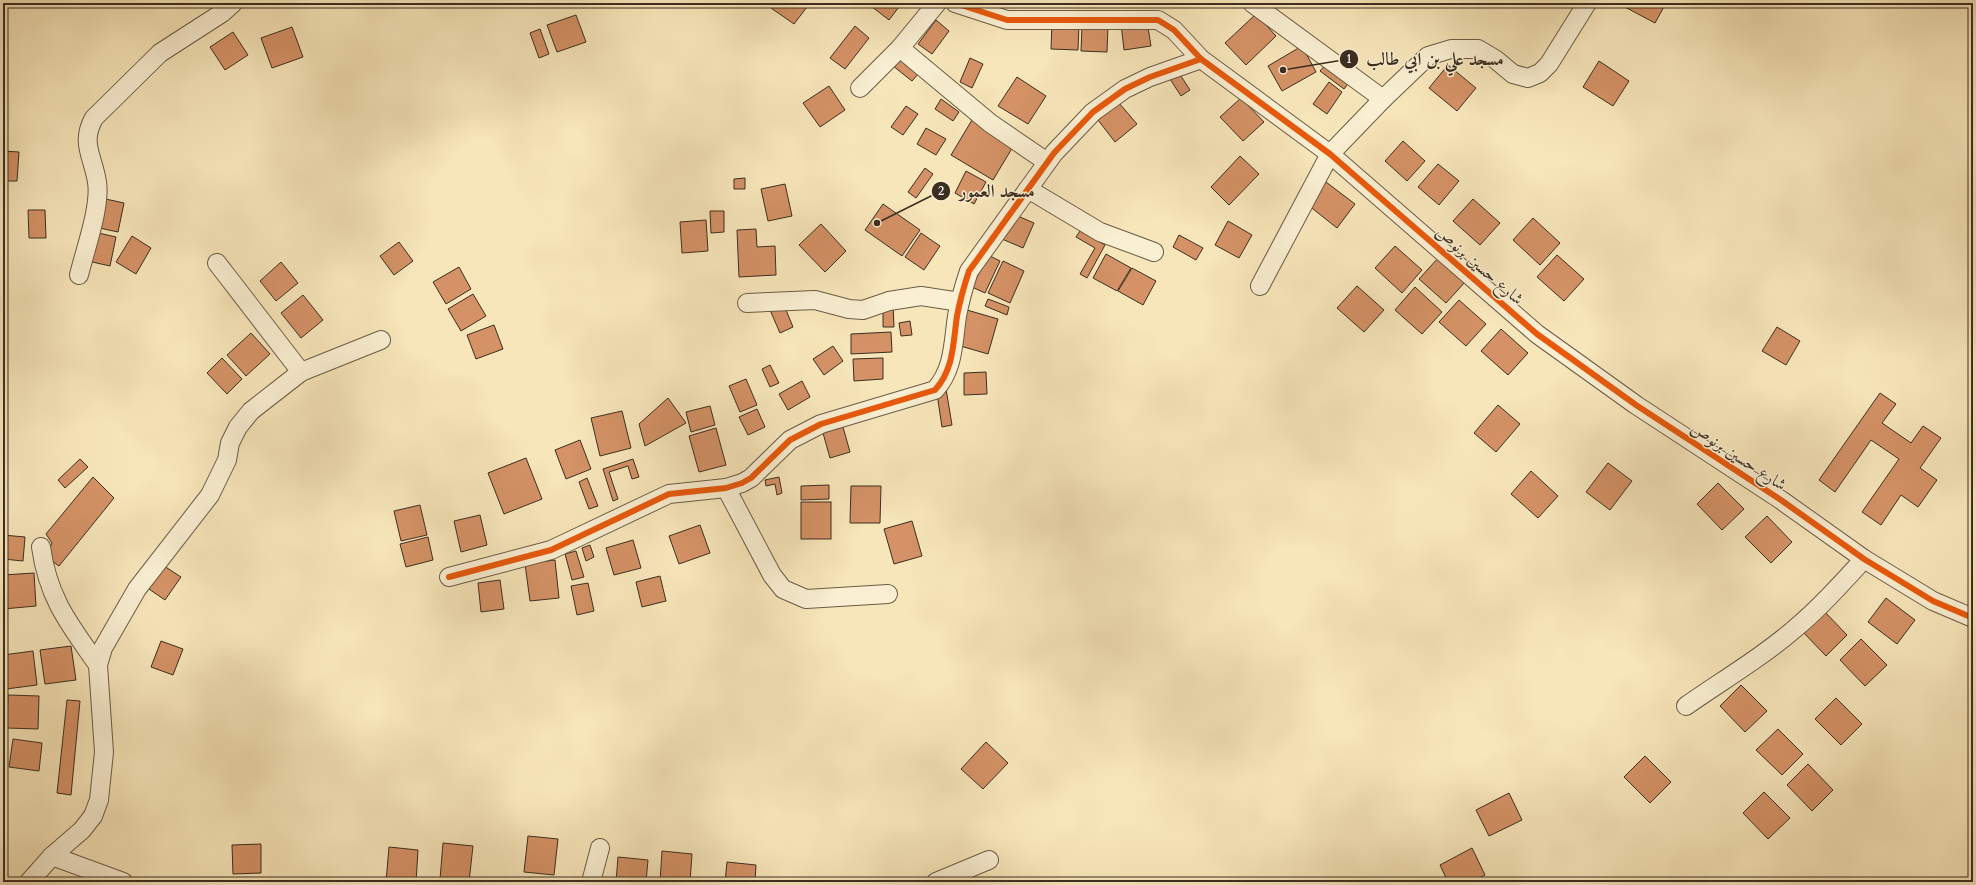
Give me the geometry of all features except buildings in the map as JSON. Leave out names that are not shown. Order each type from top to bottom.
[{"type":"street","points":[[79,275],[98,200],[98,184],[86,141],[88,130],[94,118],[160,53],[222,13],[233,3]]},
{"type":"street","points":[[860,88],[900,48],[937,3]]},
{"type":"street","name":"شارع حسين برنوص","points":[[955,3],[1007,20],[1158,20],[1174,30],[1201,59],[1330,154],[1537,334],[1636,405],[1781,500],[1864,559],[1933,601],[1973,618]]},
{"type":"street","points":[[1252,3],[1383,99]]},
{"type":"street","points":[[1260,286],[1330,154],[1383,99],[1428,56],[1451,49],[1478,49],[1495,59],[1513,74],[1528,78],[1540,73],[1549,64],[1587,3]]},
{"type":"street","points":[[900,48],[990,123],[1048,162]]},
{"type":"street","points":[[450,577],[551,550],[669,494],[726,488],[751,478],[790,440],[821,424],[935,390],[944,380],[951,363],[960,302],[969,271],[1054,153],[1093,112],[1125,89],[1150,77],[1201,59]]},
{"type":"street","points":[[1028,189],[1100,232],[1154,252]]},
{"type":"street","points":[[217,263],[301,372]]},
{"type":"street","points":[[747,303],[815,300],[849,309],[863,310],[889,301],[921,296],[960,302]]},
{"type":"street","points":[[29,882],[52,856],[82,830],[93,816],[99,800],[104,752],[98,665],[103,648],[137,589],[210,495],[227,460],[230,443],[238,427],[251,411],[301,372],[381,340]]},
{"type":"street","points":[[726,488],[772,575],[783,589],[806,599],[888,594]]},
{"type":"street","points":[[41,547],[44,568],[55,601],[98,665]]},
{"type":"street","points":[[1686,706],[1757,658],[1797,627],[1833,593],[1864,559]]},
{"type":"street","points":[[591,882],[600,848]]},
{"type":"street","points":[[52,856],[123,882]]},
{"type":"street","points":[[936,882],[989,860]]},
{"type":"cycle path","points":[[955,3],[1007,20],[1158,20],[1174,30],[1201,59],[1330,154],[1537,334],[1636,405],[1781,500],[1864,559],[1933,601],[1973,618]]},
{"type":"cycle path","points":[[449,577],[551,550],[669,494],[726,488],[742,483],[751,478],[790,440],[821,424],[935,390],[946,373],[952,355],[958,310],[969,271],[1054,153],[1093,112],[1125,89],[1150,77],[1201,59]]},
{"type":"place","name":"مسجد علي بن ابي طالب","points":[[1283,70]]},
{"type":"place","name":"مسجد العمور","points":[[877,223]]}]
